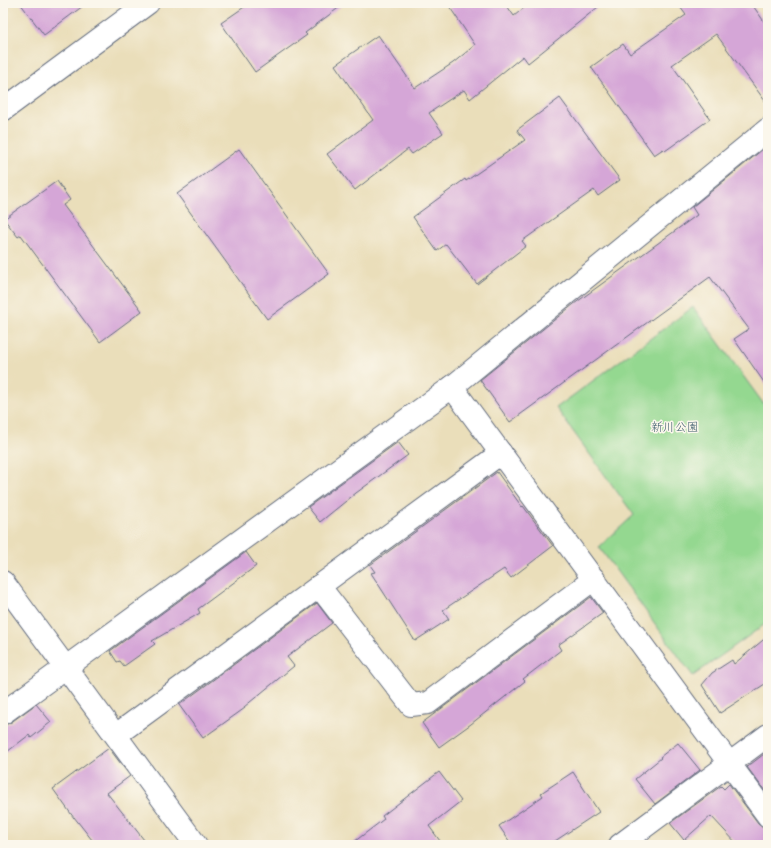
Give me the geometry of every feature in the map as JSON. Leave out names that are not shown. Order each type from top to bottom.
[{"type":"street","points":[[3,110],[148,3]]},
{"type":"street","points":[[3,713],[452,386],[768,129]]},
{"type":"street","points":[[452,386],[768,816]]},
{"type":"street","points":[[116,735],[501,453]]},
{"type":"street","points":[[319,586],[411,705],[428,703],[594,579]]},
{"type":"street","points":[[3,582],[196,845]]},
{"type":"street","points":[[620,845],[768,735]]},
{"type":"green space","name":"新川公園","points":[[693,307],[768,410],[768,622],[693,676],[599,547],[634,515],[556,408]]},
{"type":"building","points":[[20,3],[87,3],[44,35]]},
{"type":"building","points":[[250,3],[345,3],[305,33],[307,35],[255,72],[221,23]]},
{"type":"building","points":[[447,3],[505,3],[514,16],[530,3],[603,3],[528,63],[523,56],[470,99],[464,90],[429,113],[443,133],[412,154],[408,149],[355,190],[327,154],[373,120],[335,65],[378,35],[415,88],[453,63],[475,45]]},
{"type":"building","points":[[677,3],[751,3],[768,27],[768,105],[716,34],[672,65],[710,119],[665,151],[663,149],[654,155],[591,67],[623,44],[630,54],[686,15]]},
{"type":"building","points":[[560,98],[620,180],[598,196],[594,190],[522,241],[526,246],[477,284],[446,244],[437,251],[413,217],[465,179],[466,181],[525,140],[517,130]]},
{"type":"building","points":[[768,145],[768,388],[734,339],[749,329],[710,277],[510,422],[480,380],[574,304],[697,215],[692,207]]},
{"type":"building","points":[[239,149],[329,274],[267,319],[177,194]]},
{"type":"building","points":[[57,181],[70,200],[63,205],[142,311],[100,342],[21,235],[18,237],[4,219]]},
{"type":"building","points":[[398,442],[408,455],[356,493],[320,522],[308,507]]},
{"type":"building","points":[[497,472],[553,546],[511,578],[504,569],[443,610],[449,619],[415,641],[371,573],[375,572],[370,565]]},
{"type":"building","points":[[246,552],[256,566],[198,609],[200,613],[152,641],[155,644],[124,666],[120,661],[117,662],[110,651]]},
{"type":"building","points":[[591,597],[603,613],[558,645],[561,650],[523,679],[525,681],[471,724],[439,747],[422,723]]},
{"type":"building","points":[[317,603],[332,623],[287,657],[294,666],[244,707],[245,708],[203,738],[179,705]]},
{"type":"building","points":[[768,636],[768,682],[720,713],[702,685],[712,673],[732,660],[734,664]]},
{"type":"building","points":[[36,704],[51,722],[31,738],[29,735],[3,755],[3,725],[10,723]]},
{"type":"building","points":[[678,743],[700,770],[655,804],[635,779]]},
{"type":"building","points":[[109,748],[130,776],[107,793],[148,845],[96,845],[53,789]]},
{"type":"building","points":[[768,751],[768,795],[747,767]]},
{"type":"building","points":[[439,772],[461,801],[429,826],[443,845],[350,845],[384,819],[382,816]]},
{"type":"building","points":[[573,772],[599,812],[549,845],[512,845],[499,826],[543,796],[541,793]]},
{"type":"building","points":[[729,784],[758,823],[763,827],[768,828],[768,845],[738,845],[711,816],[684,840],[670,823],[721,786],[724,789]]}]
